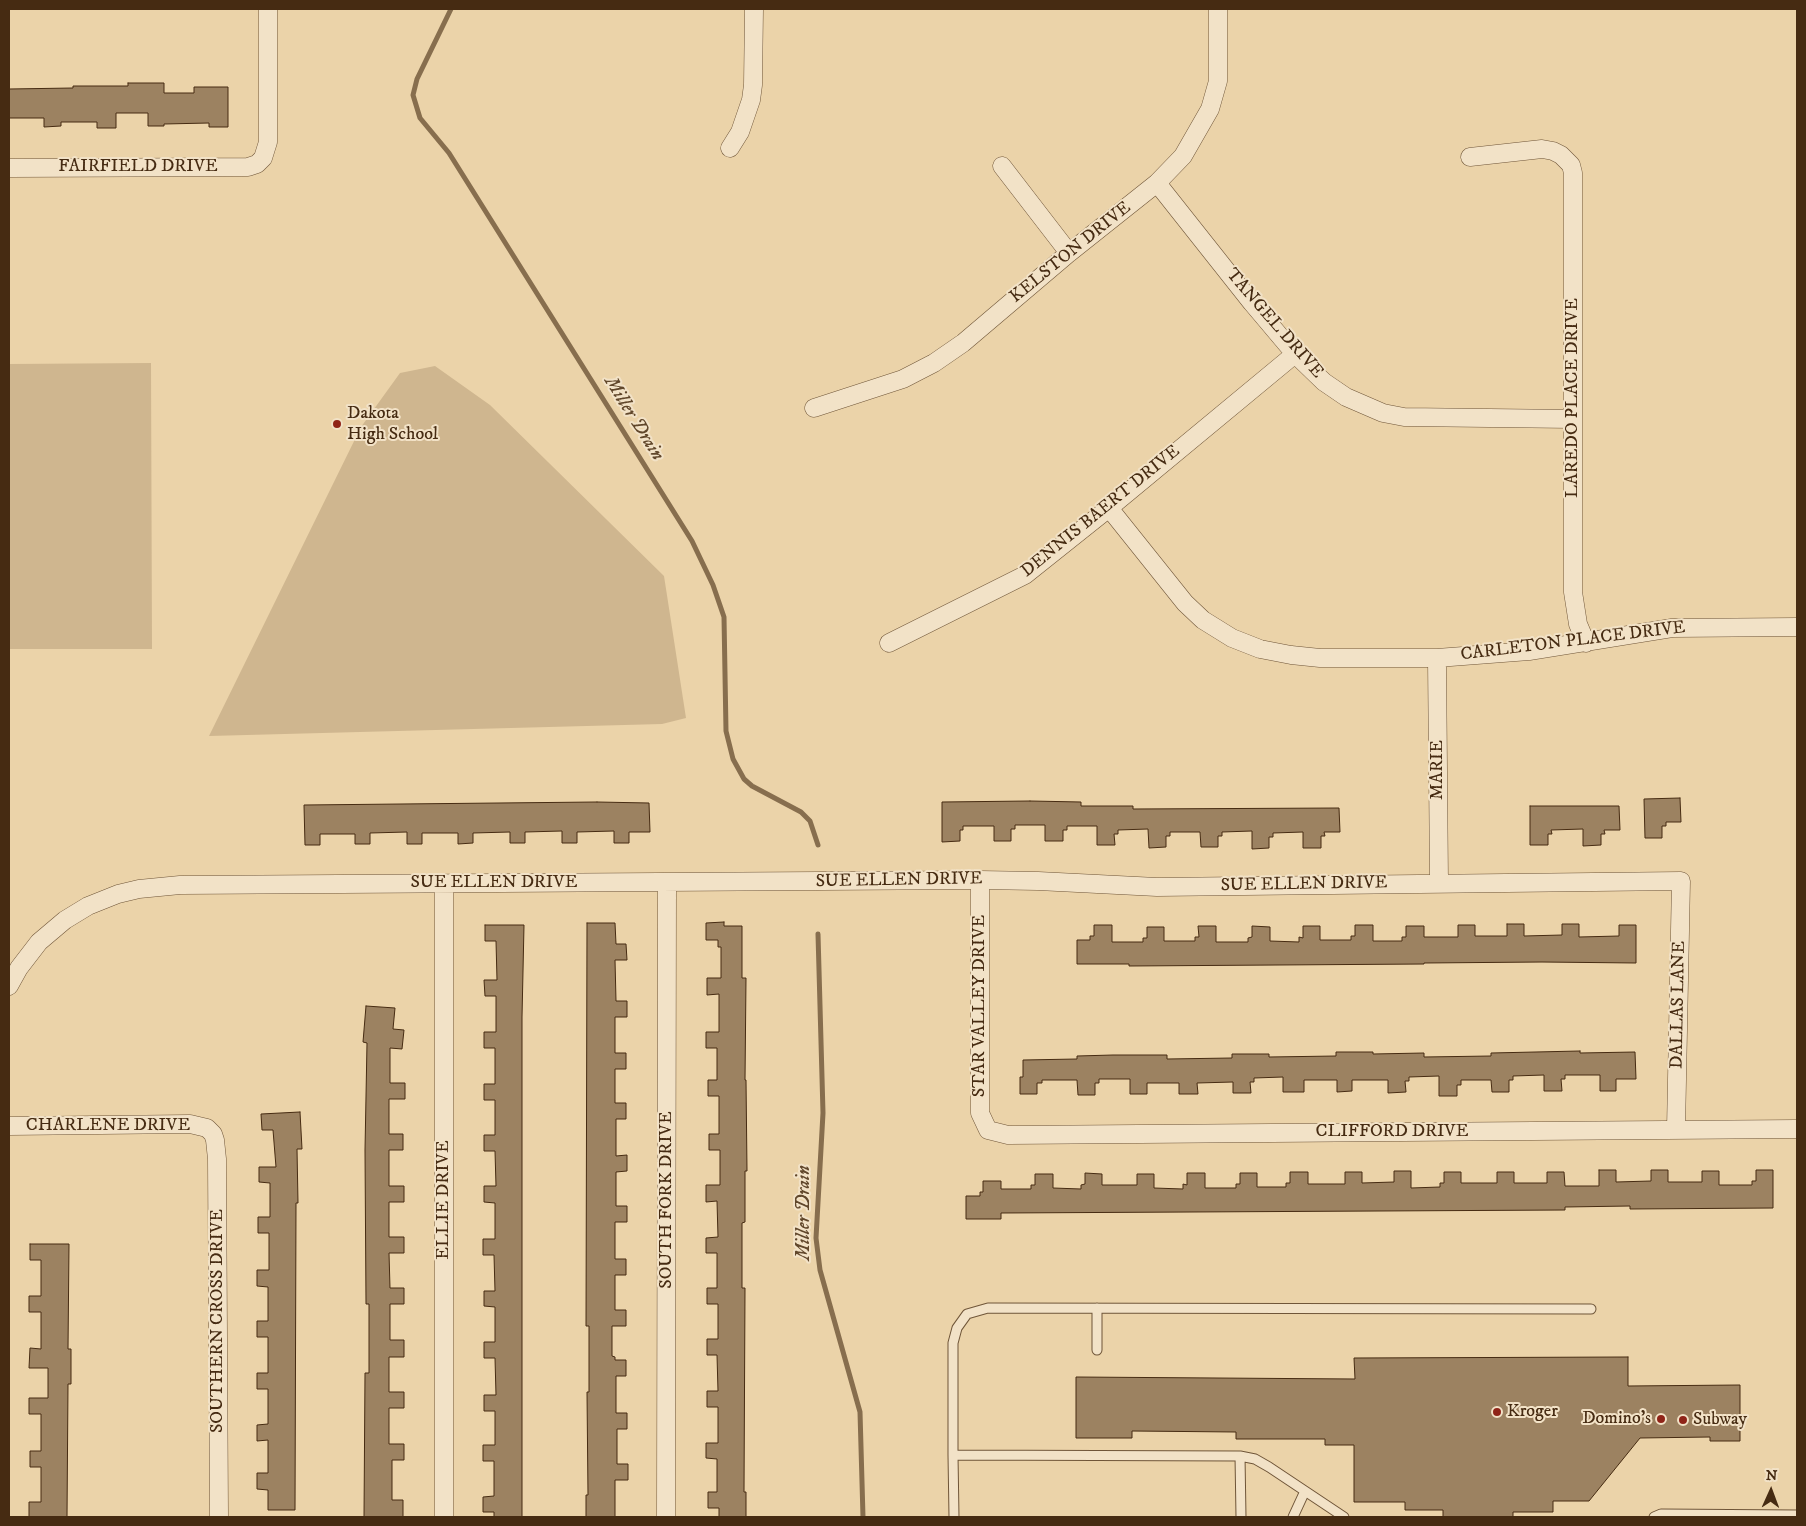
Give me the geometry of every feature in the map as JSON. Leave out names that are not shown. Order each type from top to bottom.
[{"type":"street","name":"FAIRFIELD DRIVE","points":[[9,168],[248,167],[257,164],[263,158],[268,142],[268,9]]},
{"type":"street","points":[[730,148],[746,117],[754,85],[754,9]]},
{"type":"street","name":"KELSTON DRIVE","points":[[814,408],[903,379],[934,363],[963,343],[1069,253],[1156,183],[1183,156],[1210,109],[1218,81],[1218,9]]},
{"type":"street","name":"LAREDO PLACE DRIVE","points":[[1470,157],[1536,149],[1553,151],[1561,155],[1571,165],[1573,173],[1573,592],[1578,624],[1586,643]]},
{"type":"street","points":[[1002,166],[1069,253]]},
{"type":"street","name":"TANGEL DRIVE","points":[[1156,183],[1295,354],[1324,382],[1346,397],[1383,413],[1404,417],[1573,419]]},
{"type":"street","name":"DENNIS BAERT DRIVE","points":[[889,643],[1025,575],[1295,354]]},
{"type":"street","name":"CARLETON PLACE DRIVE","points":[[1109,508],[1185,603],[1203,620],[1232,638],[1260,650],[1320,658],[1437,658],[1529,651],[1672,628],[1797,628]]},
{"type":"street","name":"MARIE","points":[[1437,658],[1439,883]]},
{"type":"street","name":"SUE ELLEN DRIVE","points":[[9,986],[32,951],[54,929],[88,906],[118,894],[139,889],[180,885],[980,880],[1038,881],[1158,888],[1681,881]]},
{"type":"street","name":"STAR VALLEY DRIVE","points":[[980,880],[980,1113],[988,1130]]},
{"type":"street","name":"DALLAS LANE","points":[[1676,1129],[1681,881]]},
{"type":"street","name":"SOUTH FORK DRIVE","points":[[666,1517],[667,882]]},
{"type":"street","name":"ELLIE DRIVE","points":[[444,883],[444,1517]]},
{"type":"street","name":"CHARLENE DRIVE","points":[[9,1126],[190,1124],[207,1128]]},
{"type":"street","name":"SOUTHERN CROSS DRIVE","points":[[207,1128],[213,1134],[215,1140],[217,1159],[218,1517]]},
{"type":"street","name":"CLIFFORD DRIVE","points":[[988,1130],[1008,1135],[1797,1129]]},
{"type":"lane","points":[[954,1517],[953,1343],[957,1328],[967,1314],[988,1308],[1591,1309]]},
{"type":"lane","points":[[1097,1308],[1097,1350]]},
{"type":"lane","points":[[953,1455],[1240,1456],[1255,1459],[1269,1467],[1344,1517]]},
{"type":"lane","points":[[1240,1456],[1241,1517]]},
{"type":"lane","points":[[1293,1517],[1306,1491]]},
{"type":"lane","points":[[1655,1517],[1661,1514],[1771,1516],[1797,1514]]},
{"type":"shaded area","points":[[151,363],[152,649],[9,649],[9,364]]},
{"type":"shaded area","points":[[435,366],[490,405],[664,576],[686,718],[662,724],[209,736],[361,427],[400,373]]},
{"type":"building","points":[[128,83],[164,83],[164,93],[194,93],[194,87],[228,87],[228,127],[209,127],[209,123],[148,126],[148,113],[116,113],[116,128],[97,128],[97,122],[61,122],[61,126],[44,127],[44,118],[9,118],[9,89],[128,86]]},
{"type":"building","points":[[1680,798],[1681,822],[1666,822],[1666,826],[1662,826],[1662,838],[1645,838],[1644,799]]},
{"type":"building","points":[[942,802],[1081,802],[1081,806],[1133,806],[1133,809],[1339,808],[1340,832],[1324,832],[1325,836],[1321,836],[1321,848],[1303,848],[1303,832],[1273,833],[1273,837],[1269,837],[1269,848],[1252,849],[1252,831],[1222,832],[1222,836],[1218,836],[1218,847],[1201,847],[1200,832],[1170,832],[1170,836],[1166,836],[1166,847],[1149,848],[1148,829],[1118,830],[1118,834],[1114,834],[1115,845],[1097,845],[1097,826],[1067,826],[1067,830],[1063,830],[1063,841],[1045,841],[1045,825],[1015,825],[1015,829],[1011,829],[1011,841],[994,841],[994,826],[963,826],[963,830],[960,830],[960,841],[942,842]]},
{"type":"building","points":[[649,803],[650,832],[629,832],[629,843],[614,843],[614,831],[577,832],[577,843],[562,843],[562,831],[525,832],[525,843],[510,843],[510,832],[473,833],[473,843],[458,844],[458,833],[422,833],[422,844],[407,844],[407,832],[370,833],[370,844],[355,844],[355,834],[320,834],[320,845],[305,845],[304,805]]},
{"type":"building","points":[[1530,806],[1619,806],[1620,830],[1604,830],[1605,834],[1601,834],[1601,845],[1583,846],[1583,829],[1551,830],[1552,834],[1548,834],[1548,845],[1530,845]]},
{"type":"building","points":[[724,922],[724,926],[742,926],[742,978],[746,978],[745,1080],[747,1171],[745,1171],[745,1222],[742,1223],[742,1288],[745,1288],[744,1492],[746,1492],[746,1517],[719,1517],[719,1508],[708,1508],[708,1492],[717,1492],[717,1459],[706,1458],[706,1443],[718,1443],[718,1407],[707,1407],[707,1391],[718,1391],[717,1355],[707,1355],[707,1339],[718,1339],[718,1304],[707,1304],[707,1288],[717,1288],[717,1253],[706,1253],[706,1238],[718,1237],[717,1201],[706,1202],[706,1185],[720,1185],[720,1150],[709,1150],[709,1134],[719,1134],[719,1096],[708,1096],[708,1080],[717,1080],[717,1048],[706,1048],[706,1032],[719,1032],[719,994],[707,995],[707,978],[721,978],[721,947],[718,947],[718,940],[706,940],[706,923]]},
{"type":"building","points":[[587,923],[615,923],[616,944],[626,944],[627,960],[615,960],[616,1001],[627,1001],[627,1017],[615,1017],[615,1053],[626,1053],[626,1069],[615,1069],[615,1103],[626,1103],[626,1119],[616,1119],[616,1156],[627,1155],[627,1171],[616,1172],[616,1206],[627,1206],[627,1222],[615,1222],[615,1259],[626,1259],[626,1275],[615,1275],[615,1310],[626,1310],[626,1326],[612,1326],[612,1356],[615,1357],[615,1360],[626,1360],[626,1376],[616,1376],[616,1413],[627,1413],[627,1429],[617,1429],[617,1464],[628,1464],[628,1480],[615,1480],[615,1517],[586,1517],[586,1495],[588,1495],[587,1392],[589,1392],[589,1326],[586,1326]]},
{"type":"building","points":[[1507,924],[1524,924],[1524,936],[1562,935],[1562,924],[1579,924],[1579,937],[1619,936],[1619,925],[1636,925],[1636,963],[1542,962],[1129,966],[1129,964],[1077,964],[1077,940],[1090,940],[1090,936],[1094,936],[1094,925],[1112,925],[1112,942],[1143,942],[1143,938],[1147,938],[1147,927],[1164,927],[1164,941],[1195,941],[1195,937],[1199,937],[1198,926],[1216,926],[1216,942],[1248,942],[1248,938],[1252,937],[1252,926],[1270,927],[1270,941],[1299,942],[1299,937],[1303,938],[1303,926],[1320,926],[1320,940],[1351,940],[1351,936],[1355,936],[1355,925],[1373,925],[1373,941],[1402,941],[1402,937],[1406,937],[1406,926],[1424,926],[1424,937],[1458,937],[1458,925],[1475,925],[1475,936],[1507,936]]},
{"type":"building","points":[[485,925],[524,925],[522,1017],[522,1517],[494,1517],[494,1512],[483,1512],[483,1497],[494,1496],[494,1461],[483,1461],[483,1445],[495,1445],[495,1411],[484,1411],[484,1395],[496,1395],[495,1358],[484,1358],[484,1342],[495,1342],[495,1307],[484,1306],[484,1291],[495,1291],[494,1255],[483,1255],[483,1239],[495,1239],[495,1203],[484,1202],[484,1186],[496,1186],[495,1151],[484,1151],[484,1135],[495,1135],[495,1100],[484,1100],[484,1084],[495,1084],[495,1048],[484,1048],[484,1032],[496,1032],[496,996],[485,996],[484,980],[497,980],[496,941],[485,941]]},
{"type":"building","points":[[366,1006],[395,1008],[393,1029],[404,1030],[402,1049],[390,1048],[390,1083],[405,1083],[405,1099],[389,1099],[389,1134],[403,1134],[403,1150],[389,1150],[389,1186],[404,1186],[404,1202],[389,1202],[389,1237],[404,1237],[404,1253],[389,1253],[390,1288],[404,1288],[404,1304],[390,1304],[390,1340],[404,1340],[404,1357],[389,1357],[389,1392],[404,1392],[404,1408],[389,1408],[389,1444],[404,1444],[404,1460],[392,1460],[392,1500],[403,1500],[403,1517],[364,1517],[365,1373],[369,1373],[369,1304],[366,1304],[365,1150],[367,1043],[363,1042]]},
{"type":"building","points":[[1580,1051],[1580,1053],[1635,1052],[1636,1079],[1616,1079],[1616,1091],[1600,1091],[1600,1075],[1565,1075],[1565,1079],[1561,1079],[1562,1091],[1544,1091],[1544,1075],[1513,1076],[1513,1080],[1509,1080],[1509,1092],[1492,1092],[1491,1080],[1461,1080],[1461,1085],[1457,1085],[1457,1096],[1439,1096],[1439,1076],[1409,1077],[1409,1081],[1405,1081],[1406,1092],[1388,1093],[1388,1080],[1352,1080],[1352,1091],[1337,1092],[1337,1080],[1304,1080],[1304,1092],[1283,1092],[1283,1077],[1254,1078],[1254,1082],[1250,1082],[1251,1093],[1233,1093],[1233,1082],[1197,1083],[1198,1094],[1179,1094],[1179,1083],[1147,1083],[1147,1094],[1130,1094],[1130,1079],[1099,1079],[1099,1083],[1095,1083],[1095,1095],[1078,1095],[1077,1080],[1042,1080],[1042,1083],[1037,1083],[1037,1094],[1020,1094],[1023,1060],[1077,1059],[1077,1056],[1113,1055],[1167,1055],[1167,1059],[1232,1058],[1232,1054],[1269,1054],[1269,1057],[1336,1056],[1336,1052],[1373,1052],[1373,1054],[1424,1053],[1424,1057],[1491,1056],[1491,1053]]},
{"type":"building","points":[[300,1112],[302,1149],[297,1149],[298,1203],[296,1203],[295,1510],[268,1510],[268,1490],[257,1489],[257,1473],[268,1473],[268,1440],[257,1441],[257,1425],[268,1424],[268,1389],[257,1389],[257,1373],[268,1373],[268,1337],[257,1337],[257,1321],[268,1321],[268,1287],[257,1286],[257,1270],[269,1270],[269,1233],[258,1233],[258,1217],[270,1217],[270,1183],[259,1182],[259,1167],[276,1167],[273,1130],[262,1130],[261,1114]]},
{"type":"building","points":[[1599,1170],[1616,1170],[1616,1182],[1651,1181],[1651,1170],[1668,1170],[1668,1182],[1702,1182],[1702,1171],[1719,1171],[1719,1185],[1752,1185],[1752,1181],[1756,1181],[1756,1170],[1773,1170],[1773,1208],[1630,1209],[1630,1206],[1565,1207],[1565,1210],[1001,1213],[1001,1219],[966,1219],[966,1196],[980,1196],[980,1192],[983,1192],[983,1181],[1001,1181],[1001,1189],[1031,1189],[1031,1185],[1035,1185],[1035,1174],[1053,1174],[1053,1188],[1081,1189],[1081,1185],[1085,1184],[1085,1173],[1102,1174],[1102,1185],[1137,1185],[1137,1174],[1154,1174],[1154,1188],[1183,1189],[1183,1184],[1187,1185],[1187,1173],[1205,1173],[1205,1188],[1236,1188],[1236,1184],[1240,1184],[1240,1173],[1257,1173],[1257,1187],[1286,1187],[1286,1183],[1290,1183],[1290,1172],[1308,1172],[1308,1184],[1345,1184],[1345,1172],[1362,1172],[1362,1183],[1394,1182],[1394,1171],[1411,1171],[1411,1188],[1440,1187],[1440,1183],[1444,1183],[1444,1172],[1461,1172],[1461,1183],[1497,1183],[1497,1172],[1514,1172],[1514,1183],[1547,1183],[1547,1172],[1564,1172],[1565,1186],[1599,1186]]},
{"type":"building","points":[[30,1244],[69,1244],[68,1349],[71,1349],[71,1384],[68,1384],[67,1517],[29,1517],[29,1502],[41,1502],[41,1467],[30,1467],[30,1451],[41,1451],[41,1414],[29,1414],[29,1398],[48,1398],[48,1368],[29,1368],[30,1348],[41,1349],[41,1312],[29,1312],[29,1296],[41,1296],[41,1260],[30,1260]]},
{"type":"building","name":"Kroger","points":[[1628,1357],[1628,1386],[1740,1385],[1740,1441],[1710,1441],[1710,1437],[1640,1438],[1589,1501],[1553,1501],[1553,1512],[1513,1512],[1513,1517],[1443,1517],[1443,1510],[1405,1510],[1405,1502],[1354,1502],[1354,1445],[1325,1445],[1325,1439],[1236,1439],[1236,1432],[1132,1431],[1132,1438],[1076,1438],[1076,1377],[1355,1379],[1354,1358]]},
{"type":"waterway","name":"Miller Drain","points":[[451,9],[417,79],[413,95],[420,118],[449,153],[692,541],[713,585],[724,617],[726,731],[733,759],[744,779],[752,786],[801,812],[810,821],[818,845]]},
{"type":"waterway","name":"Miller Drain","points":[[818,934],[823,1113],[816,1238],[820,1270],[860,1412],[863,1517]]},
{"type":"place","name":"Dakota High School","points":[[337,424]]},
{"type":"place","name":"Kroger","points":[[1497,1412]]},
{"type":"place","name":"Domino's","points":[[1661,1419]]},
{"type":"place","name":"Subway","points":[[1683,1420]]}]
